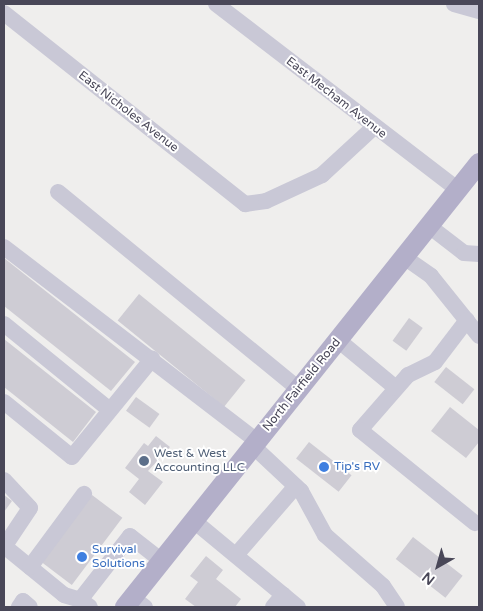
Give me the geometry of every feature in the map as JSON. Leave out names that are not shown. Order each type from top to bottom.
[{"type":"main road","name":"North Fairfield Road","points":[[134,604],[162,560],[479,163]]},
{"type":"street","name":"East Mecham Avenue","points":[[216,4],[458,190]]},
{"type":"street","points":[[454,4],[478,11]]},
{"type":"street","name":"East Nicholes Avenue","points":[[4,13],[245,204],[255,204],[322,175],[374,127]]},
{"type":"street","points":[[58,192],[299,389]]},
{"type":"street","points":[[429,226],[464,252],[479,254]]},
{"type":"street","points":[[4,247],[152,359],[255,444],[296,486],[325,535],[383,586],[397,607]]},
{"type":"street","points":[[404,257],[431,276],[479,336]]},
{"type":"street","points":[[468,320],[435,362],[408,375],[360,430],[475,523]]},
{"type":"street","points":[[4,324],[110,410]]},
{"type":"street","points":[[338,340],[396,388]]},
{"type":"street","points":[[4,402],[72,457],[152,359]]},
{"type":"street","points":[[4,480],[30,508],[4,546],[64,595],[85,604],[130,536],[162,560]]},
{"type":"street","points":[[236,555],[296,486]]},
{"type":"street","points":[[30,567],[84,494]]},
{"type":"street","points":[[194,521],[236,555],[278,601],[298,607]]},
{"type":"street","points":[[19,607],[23,602],[30,607]]},
{"type":"building","points":[[4,258],[135,362],[111,391],[4,306]]},
{"type":"building","points":[[139,294],[245,380],[224,407],[118,320]]},
{"type":"building","points":[[409,318],[423,328],[406,351],[393,341]]},
{"type":"building","points":[[4,339],[96,412],[73,442],[4,387]]},
{"type":"building","points":[[446,367],[474,389],[463,404],[434,382]]},
{"type":"building","points":[[136,397],[159,414],[149,428],[126,411]]},
{"type":"building","points":[[450,407],[479,430],[479,442],[466,458],[431,431]]},
{"type":"building","points":[[156,436],[170,447],[148,471],[163,482],[145,505],[129,492],[139,479],[125,468],[144,443],[148,446]]},
{"type":"building","name":"Tip's RV","points":[[309,442],[352,475],[339,492],[296,459]]},
{"type":"building","points":[[4,495],[12,501],[4,512]]},
{"type":"building","points":[[92,495],[122,518],[72,585],[41,562]]},
{"type":"building","points":[[413,537],[463,576],[445,598],[396,559]]},
{"type":"building","points":[[206,556],[223,570],[216,579],[241,599],[235,607],[196,607],[185,599],[198,582],[190,576]]},
{"type":"place","name":"West & West Accounting LLC","points":[[144,461]]},
{"type":"place","name":"Tip's RV","points":[[324,467]]},
{"type":"place","name":"Survival Solutions","points":[[82,557]]}]
